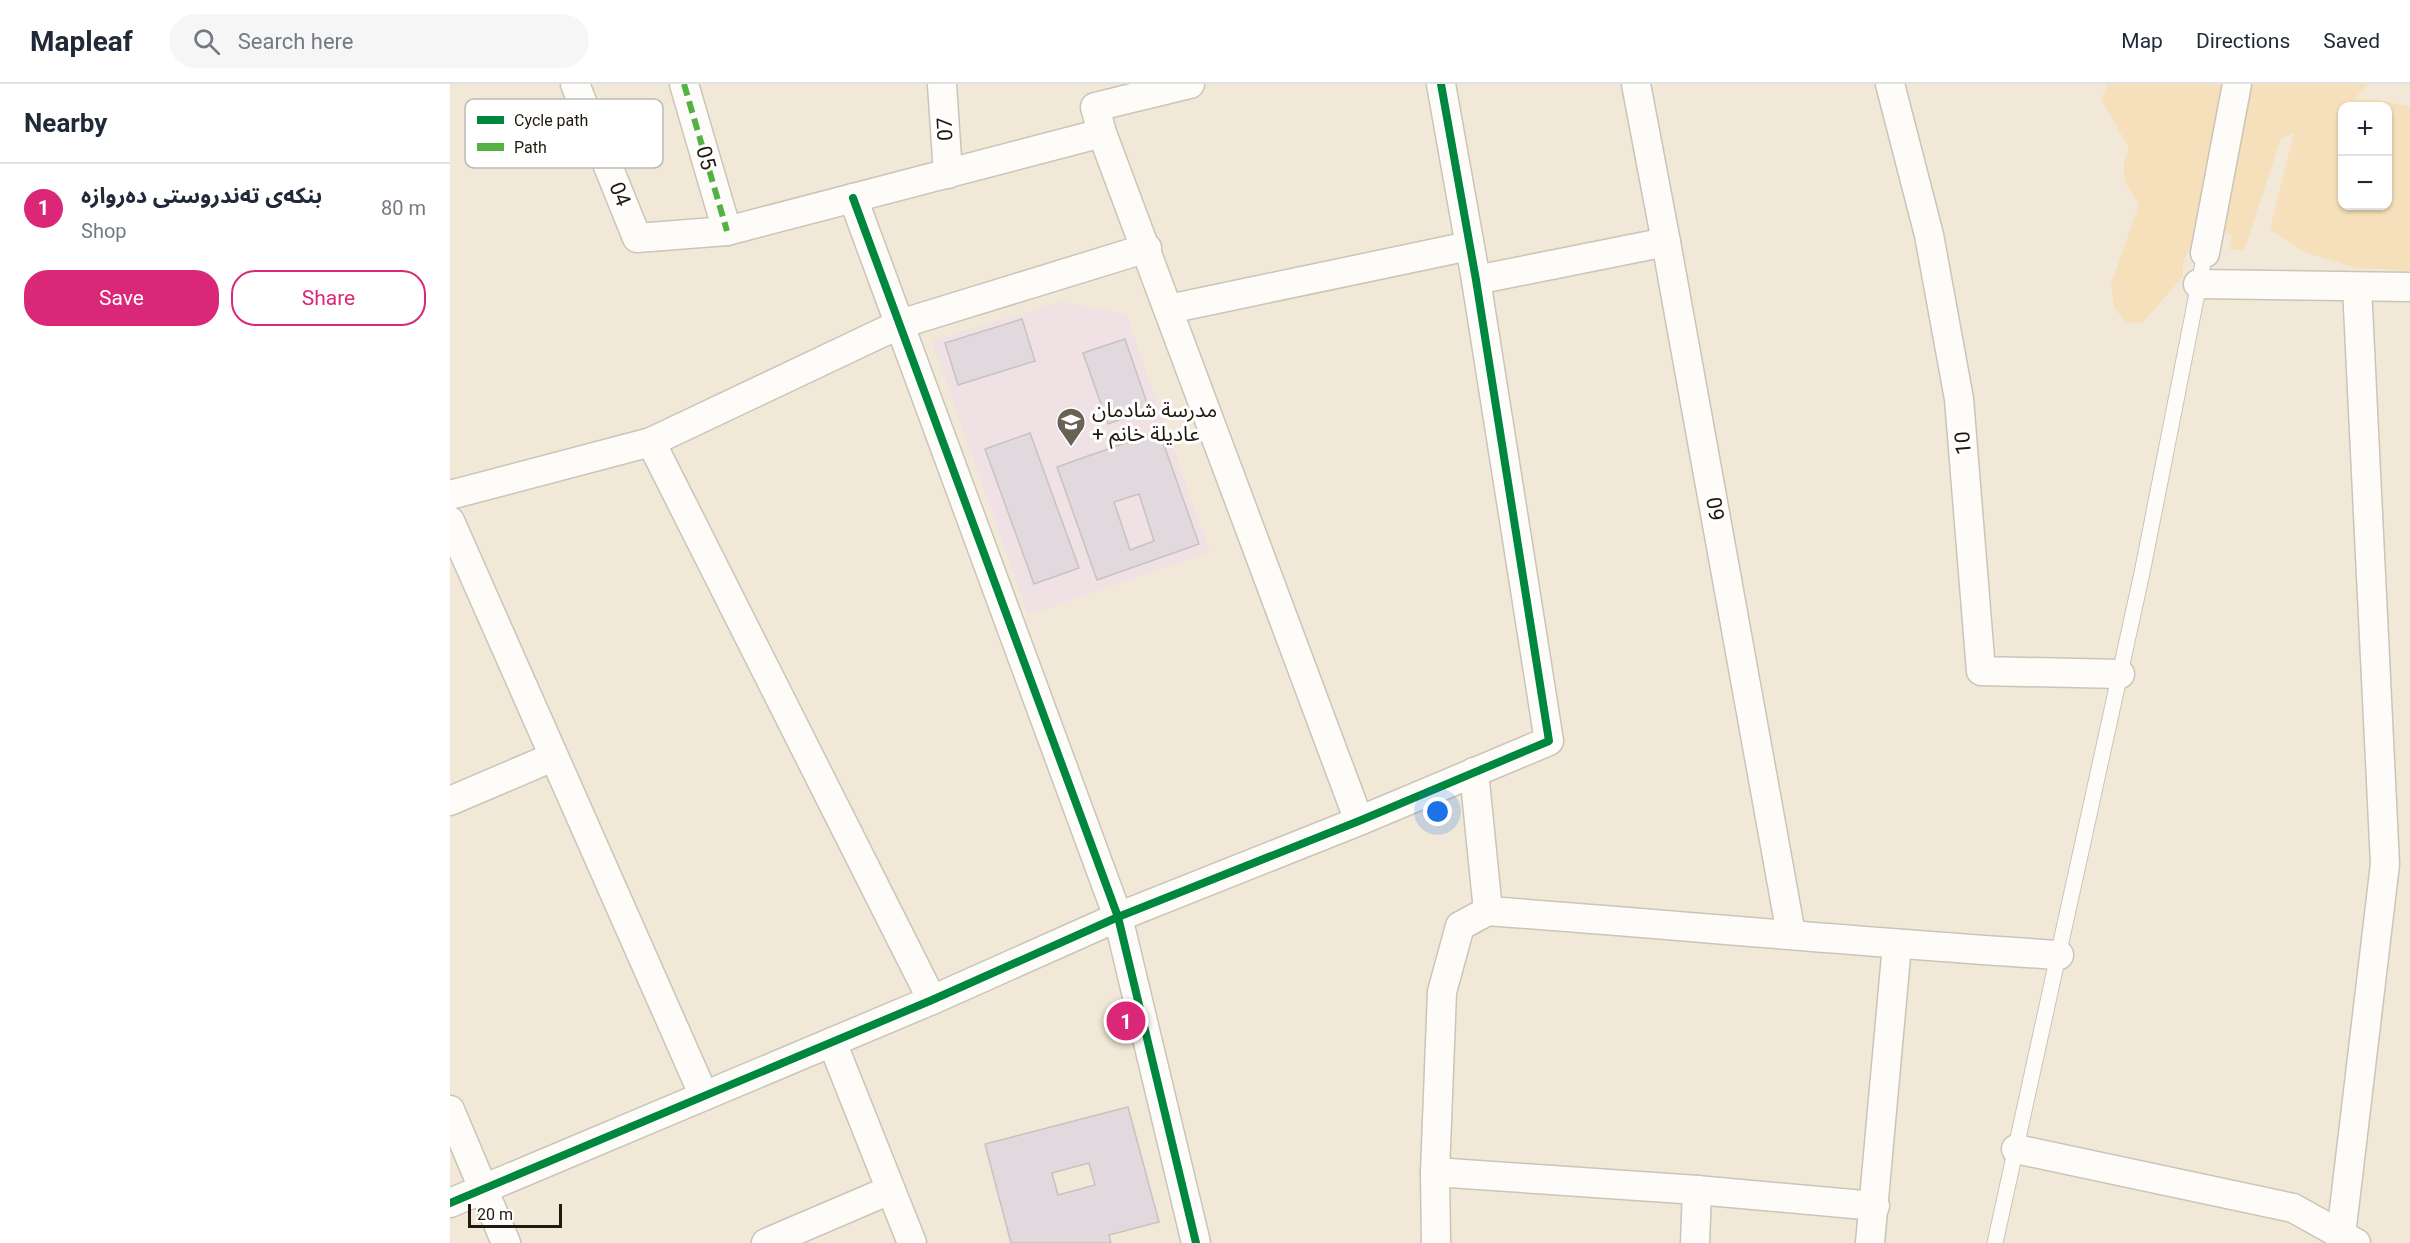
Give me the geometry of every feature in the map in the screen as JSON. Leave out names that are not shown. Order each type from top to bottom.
[{"type":"street","name":"04","points":[[575,84],[581,99]]},
{"type":"street","name":"05","points":[[684,84],[727,231]]},
{"type":"street","name":"07","points":[[942,84],[948,174]]},
{"type":"street","points":[[1190,84],[1095,107],[1102,133],[1147,248],[1359,821]]},
{"type":"street","points":[[450,1203],[932,1000],[1118,917],[1359,821],[1549,741],[1476,280],[1441,84]]},
{"type":"street","name":"09","points":[[1636,84],[1791,934]]},
{"type":"street","name":"10","points":[[1890,84],[1929,236],[1959,399],[1981,671],[2120,674]]},
{"type":"street","points":[[2205,253],[2237,84]]},
{"type":"street","points":[[727,231],[1102,133]]},
{"type":"street","name":"04","points":[[609,168],[637,238],[727,231]]},
{"type":"street","points":[[853,198],[1118,917],[1196,1243]]},
{"type":"street","points":[[1476,280],[1666,242]]},
{"type":"street","points":[[1168,309],[1469,246]]},
{"type":"street","points":[[450,495],[651,442],[900,324],[1147,248]]},
{"type":"street","points":[[2198,284],[2410,287]]},
{"type":"street","points":[[2016,1149],[2294,1208],[2348,1239],[2385,864],[2357,287]]},
{"type":"street","points":[[651,442],[932,1000]]},
{"type":"street","points":[[450,521],[704,1096]]},
{"type":"street","points":[[450,801],[553,757]]},
{"type":"street","points":[[1474,772],[1488,911]]},
{"type":"street","points":[[1437,1243],[1435,1172],[1442,992],[1460,926],[1488,911],[2058,956]]},
{"type":"street","points":[[1870,1243],[1897,945]]},
{"type":"street","points":[[832,1042],[912,1243]]},
{"type":"street","points":[[450,1110],[506,1243]]},
{"type":"street","points":[[1435,1172],[1697,1190],[1875,1206]]},
{"type":"street","points":[[766,1243],[890,1190]]},
{"type":"street","points":[[1695,1243],[1697,1190]]},
{"type":"lane","points":[[1995,1243],[2142,573],[2205,253]]},
{"type":"shaded area","points":[[2108,84],[2369,84],[2354,99],[2389,102],[2338,102],[2338,210],[2392,210],[2392,103],[2410,107],[2410,271],[2356,268],[2304,252],[2270,229],[2294,133],[2281,138],[2244,251],[2229,249],[2232,236],[2220,230],[2198,243],[2188,252],[2183,267],[2183,277],[2143,322],[2127,323],[2114,308],[2111,285],[2139,204],[2124,178],[2124,165],[2129,148],[2101,99]]},
{"type":"shaded area","name":"مدرسة شادمان + عاديلة خانم","points":[[1060,302],[1126,314],[1210,552],[1028,615],[932,341]]},
{"type":"building","points":[[1022,319],[1035,361],[958,385],[945,343]]},
{"type":"building","points":[[1125,339],[1149,409],[1108,424],[1083,353]]},
{"type":"building","points":[[1159,431],[1199,544],[1097,580],[1057,467]],"holes":[[[1139,494],[1154,541],[1130,550],[1114,502]]]},
{"type":"building","points":[[1030,433],[1079,568],[1034,584],[985,449]]},
{"type":"building","points":[[1128,1107],[1159,1222],[1109,1235],[1111,1243],[1011,1243],[985,1144]],"holes":[[[1089,1163],[1095,1185],[1058,1195],[1052,1173]]]},
{"type":"marked path","points":[[684,84],[727,231]]},
{"type":"cycle path","points":[[450,1203],[932,1000],[1118,917],[1359,821],[1549,741],[1476,280],[1441,84]]},
{"type":"cycle path","points":[[853,198],[1118,917],[1196,1243]]},
{"type":"place","name":"مدرسة شادمان + عاديلة خانم","points":[[1071,448]]},
{"type":"place","name":"بنکەی تەندروستی دەروازە","points":[[1126,1021]]}]
